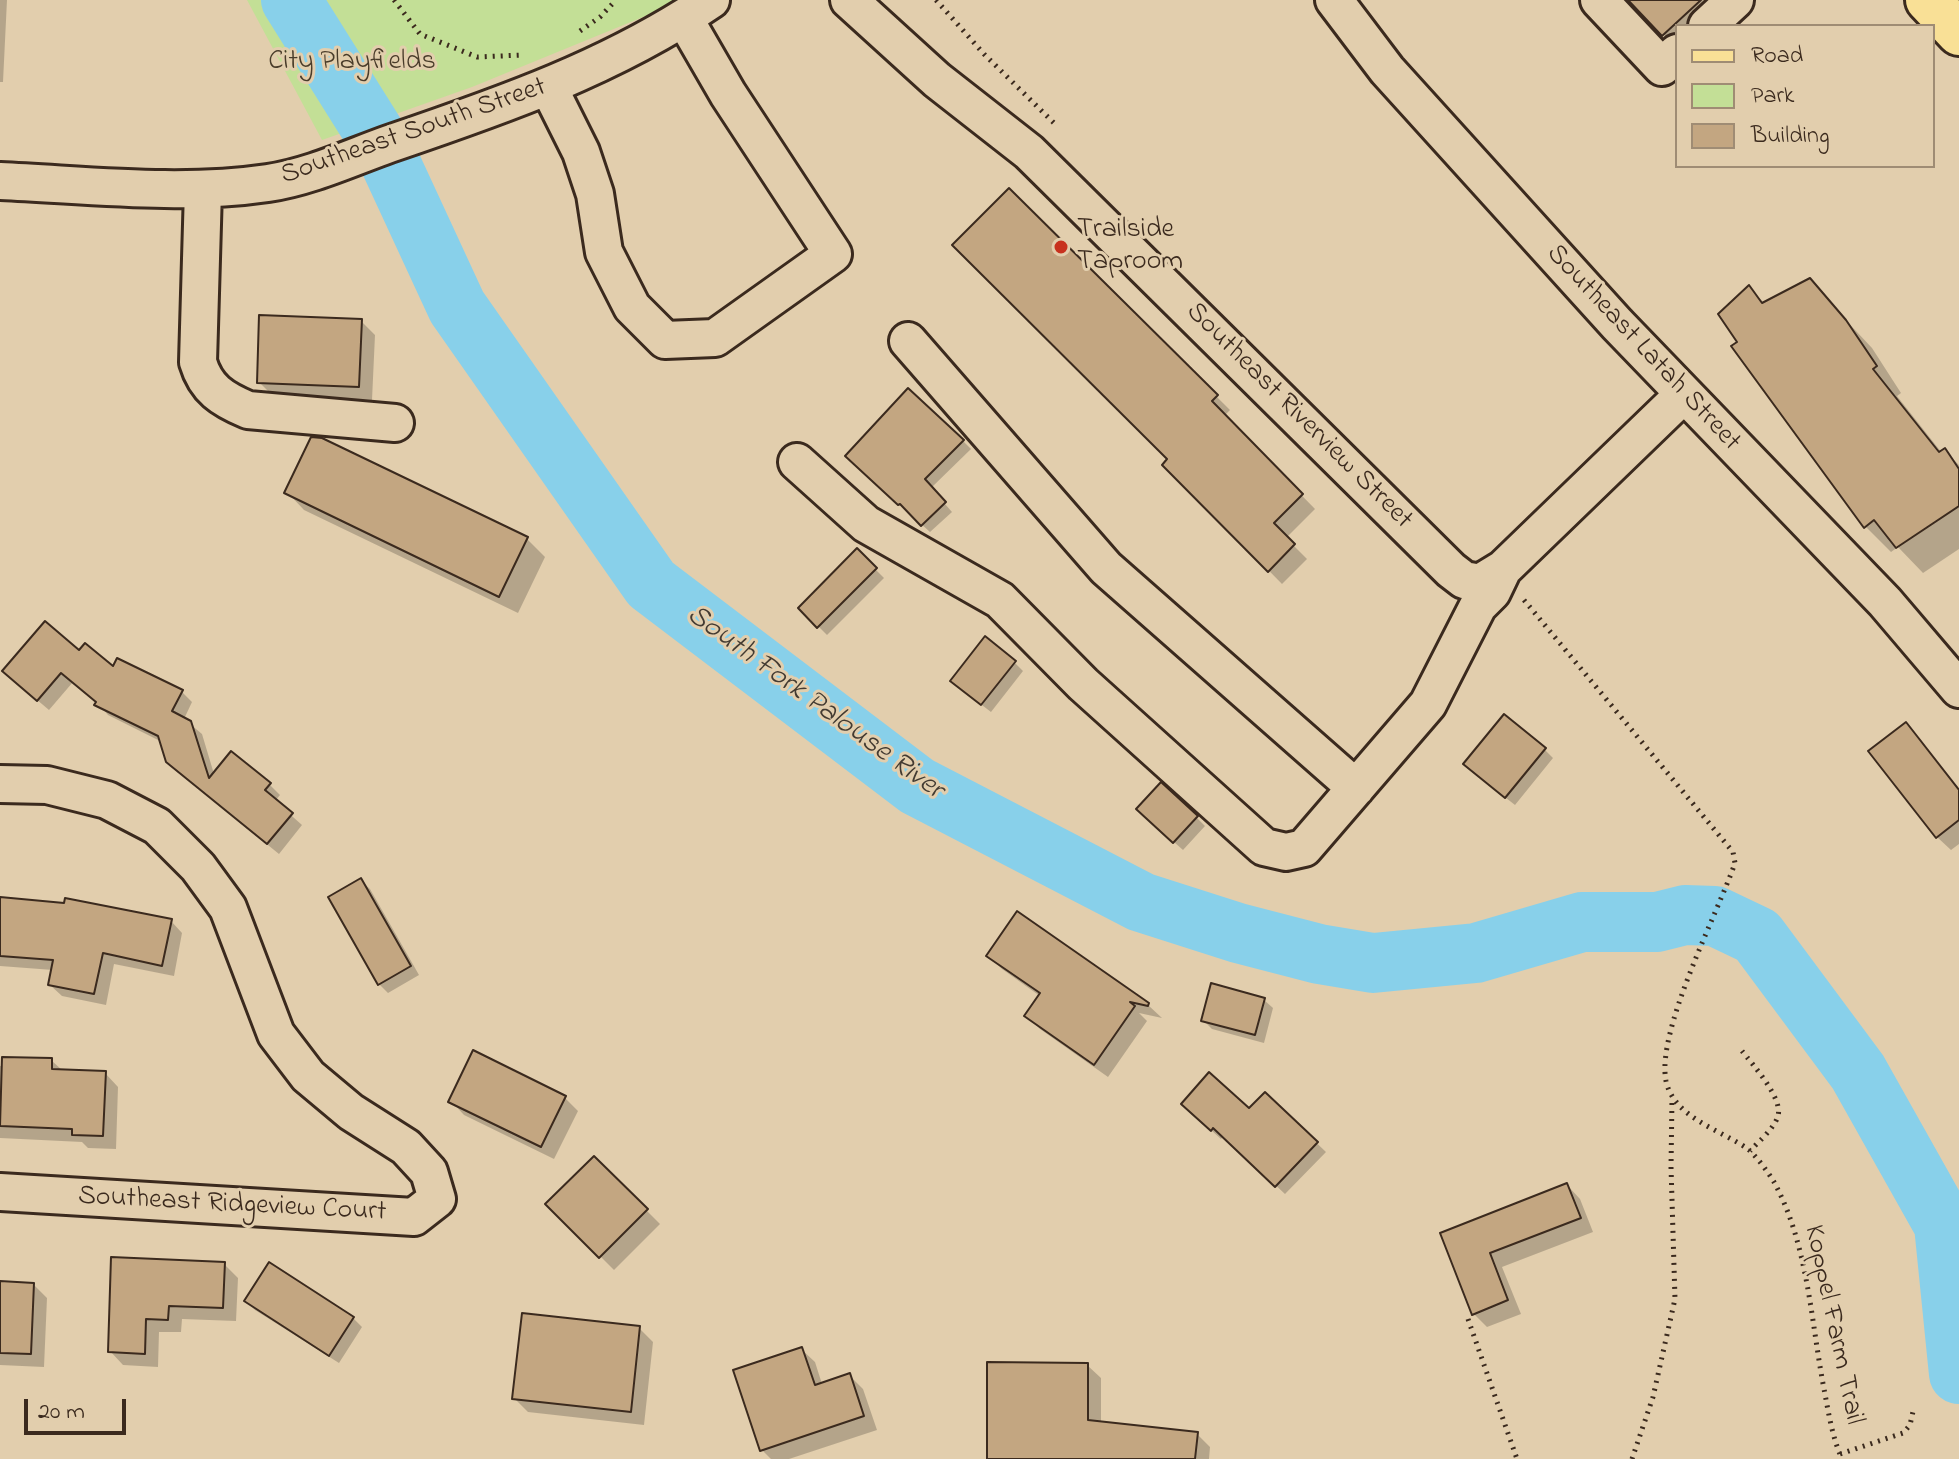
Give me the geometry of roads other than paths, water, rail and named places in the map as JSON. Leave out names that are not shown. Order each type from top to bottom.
[{"type":"main road","points":[[1928,0],[1959,33]]},
{"type":"street","name":"Southeast Riverview Street","points":[[849,0],[937,80],[1029,152],[1451,570],[1464,580],[1480,583],[1503,569]]},
{"type":"street","name":"Southeast Latah Street","points":[[1334,0],[1387,70],[1683,395],[1885,602],[1959,689]]},
{"type":"street","points":[[1599,0],[1662,67],[1675,55]]},
{"type":"street","points":[[1709,24],[1735,0]]},
{"type":"street","points":[[549,88],[581,152],[595,194],[604,252],[632,307],[665,340],[715,338],[833,254],[728,94],[698,9]]},
{"type":"street","name":"Southeast South Street","points":[[0,181],[203,190],[271,183],[549,88],[668,29],[698,9]]},
{"type":"street","points":[[203,190],[198,362],[203,379],[228,402],[248,410],[395,423]]},
{"type":"street","points":[[908,341],[1106,568],[1356,788]]},
{"type":"street","points":[[797,462],[866,524],[1000,600],[1083,684],[1264,847],[1286,852],[1304,848],[1428,704],[1478,606],[1492,592],[1503,569],[1683,395]]},
{"type":"street","name":"Southeast Ridgeview Court","points":[[0,784],[47,785],[107,800],[157,826],[198,867],[228,908],[276,1034],[308,1076],[351,1112],[406,1147],[429,1172],[437,1199],[414,1217],[0,1192]]},
{"type":"waterway","name":"South Fork Palouse River","points":[[291,0],[383,147],[457,307],[651,584],[917,786],[1141,902],[1238,933],[1319,954],[1373,963],[1476,953],[1582,922],[1657,922],[1685,915],[1715,916],[1757,936],[1858,1072],[1944,1225],[1959,1374]]},
{"type":"place","name":"Trailside Taproom","points":[[1061,247]]},
{"type":"park label","name":"City Playfields","points":[[352,63]]}]
